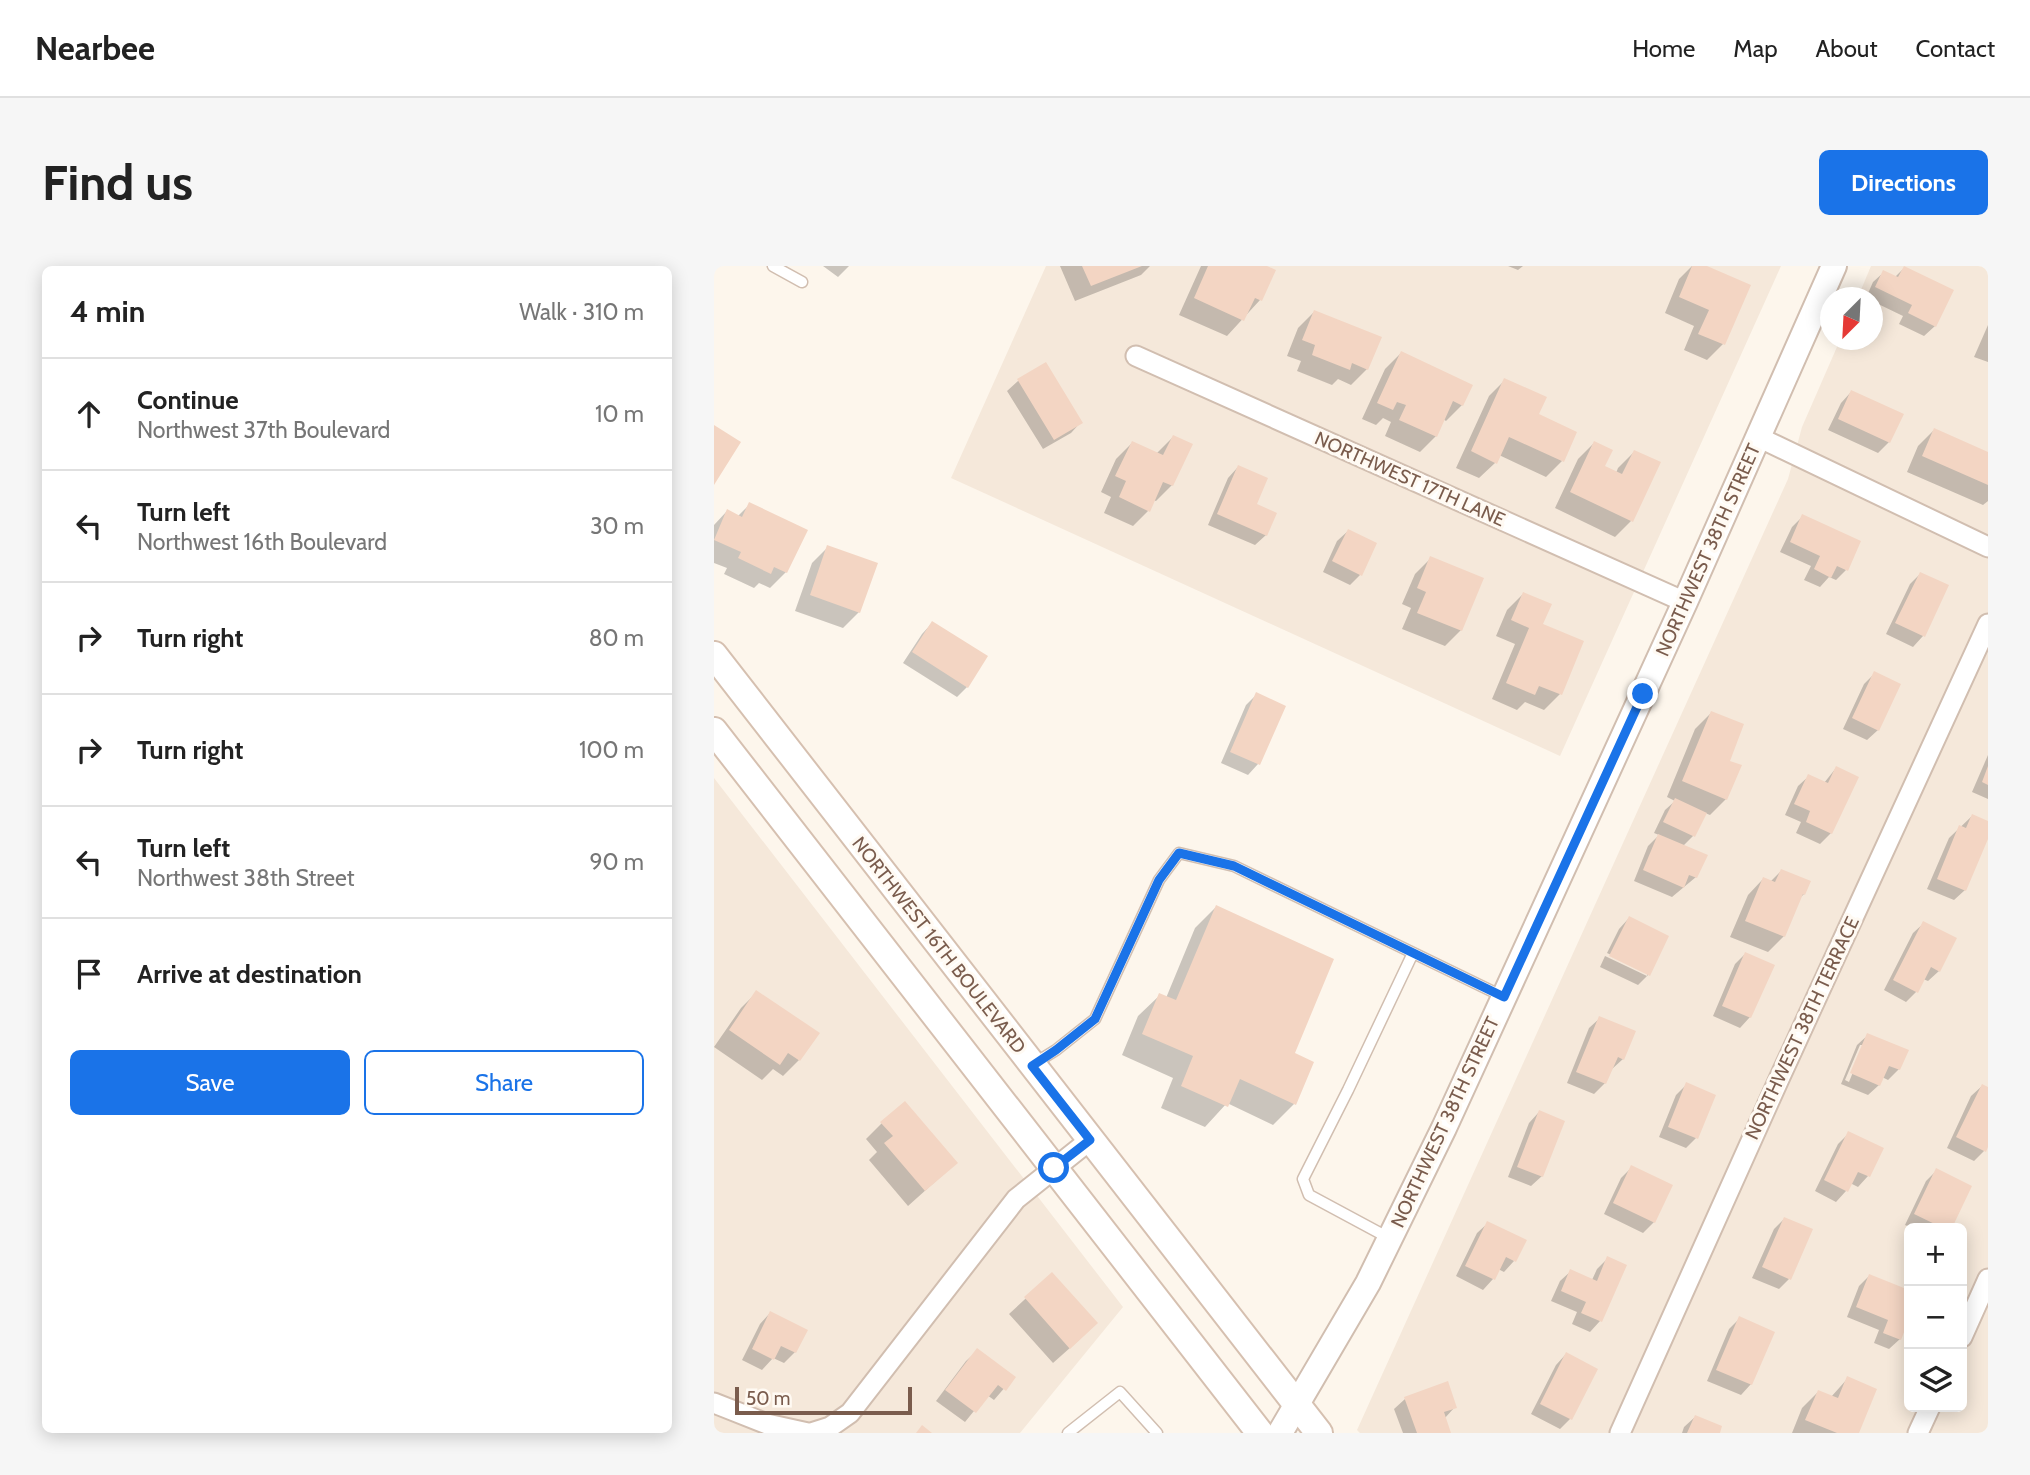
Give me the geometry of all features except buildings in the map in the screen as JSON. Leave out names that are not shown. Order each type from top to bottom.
[{"type":"main road","name":"NORTHWEST 16TH BOULEVARD","points":[[714,655],[1319,1433]]},
{"type":"main road","points":[[714,731],[1260,1433]]},
{"type":"street","name":"NORTHWEST 38TH STREET","points":[[1280,1433],[1368,1283],[1444,1128],[1685,602],[1834,266]]},
{"type":"street","name":"NORTHWEST 17TH LANE","points":[[1136,356],[1685,602]]},
{"type":"street","points":[[1758,437],[1988,547]]},
{"type":"street","name":"NORTHWEST 38TH TERRACE","points":[[1620,1433],[1784,1066],[1988,624]]},
{"type":"street","points":[[714,1403],[767,1424],[809,1433],[830,1427],[850,1413],[1016,1199],[1090,1140]]},
{"type":"street","points":[[1967,1326],[1988,1279]]},
{"type":"street","points":[[1918,1433],[1928,1412]]},
{"type":"lane","points":[[773,266],[802,282]]},
{"type":"lane","points":[[1032,1066],[1095,1019],[1159,880],[1179,853],[1234,866],[1504,997]]},
{"type":"lane","points":[[1390,1239],[1309,1195],[1303,1179],[1413,953]]},
{"type":"lane","points":[[1068,1433],[1120,1392],[1157,1433]]},
{"type":"shaded area","points":[[1046,266],[1781,266],[1560,756],[951,478]]},
{"type":"shaded area","points":[[1871,266],[1988,266],[1988,1433],[1360,1433],[1357,1430],[1788,479],[1802,427],[1836,350],[1883,350],[1883,287],[1862,287]]},
{"type":"shaded area","points":[[714,778],[1123,1307],[1020,1433],[714,1433]]},
{"type":"route","points":[[1054,1168],[1090,1140],[1032,1066],[1095,1019],[1159,880],[1179,853],[1234,866],[1504,997],[1643,694]]}]
